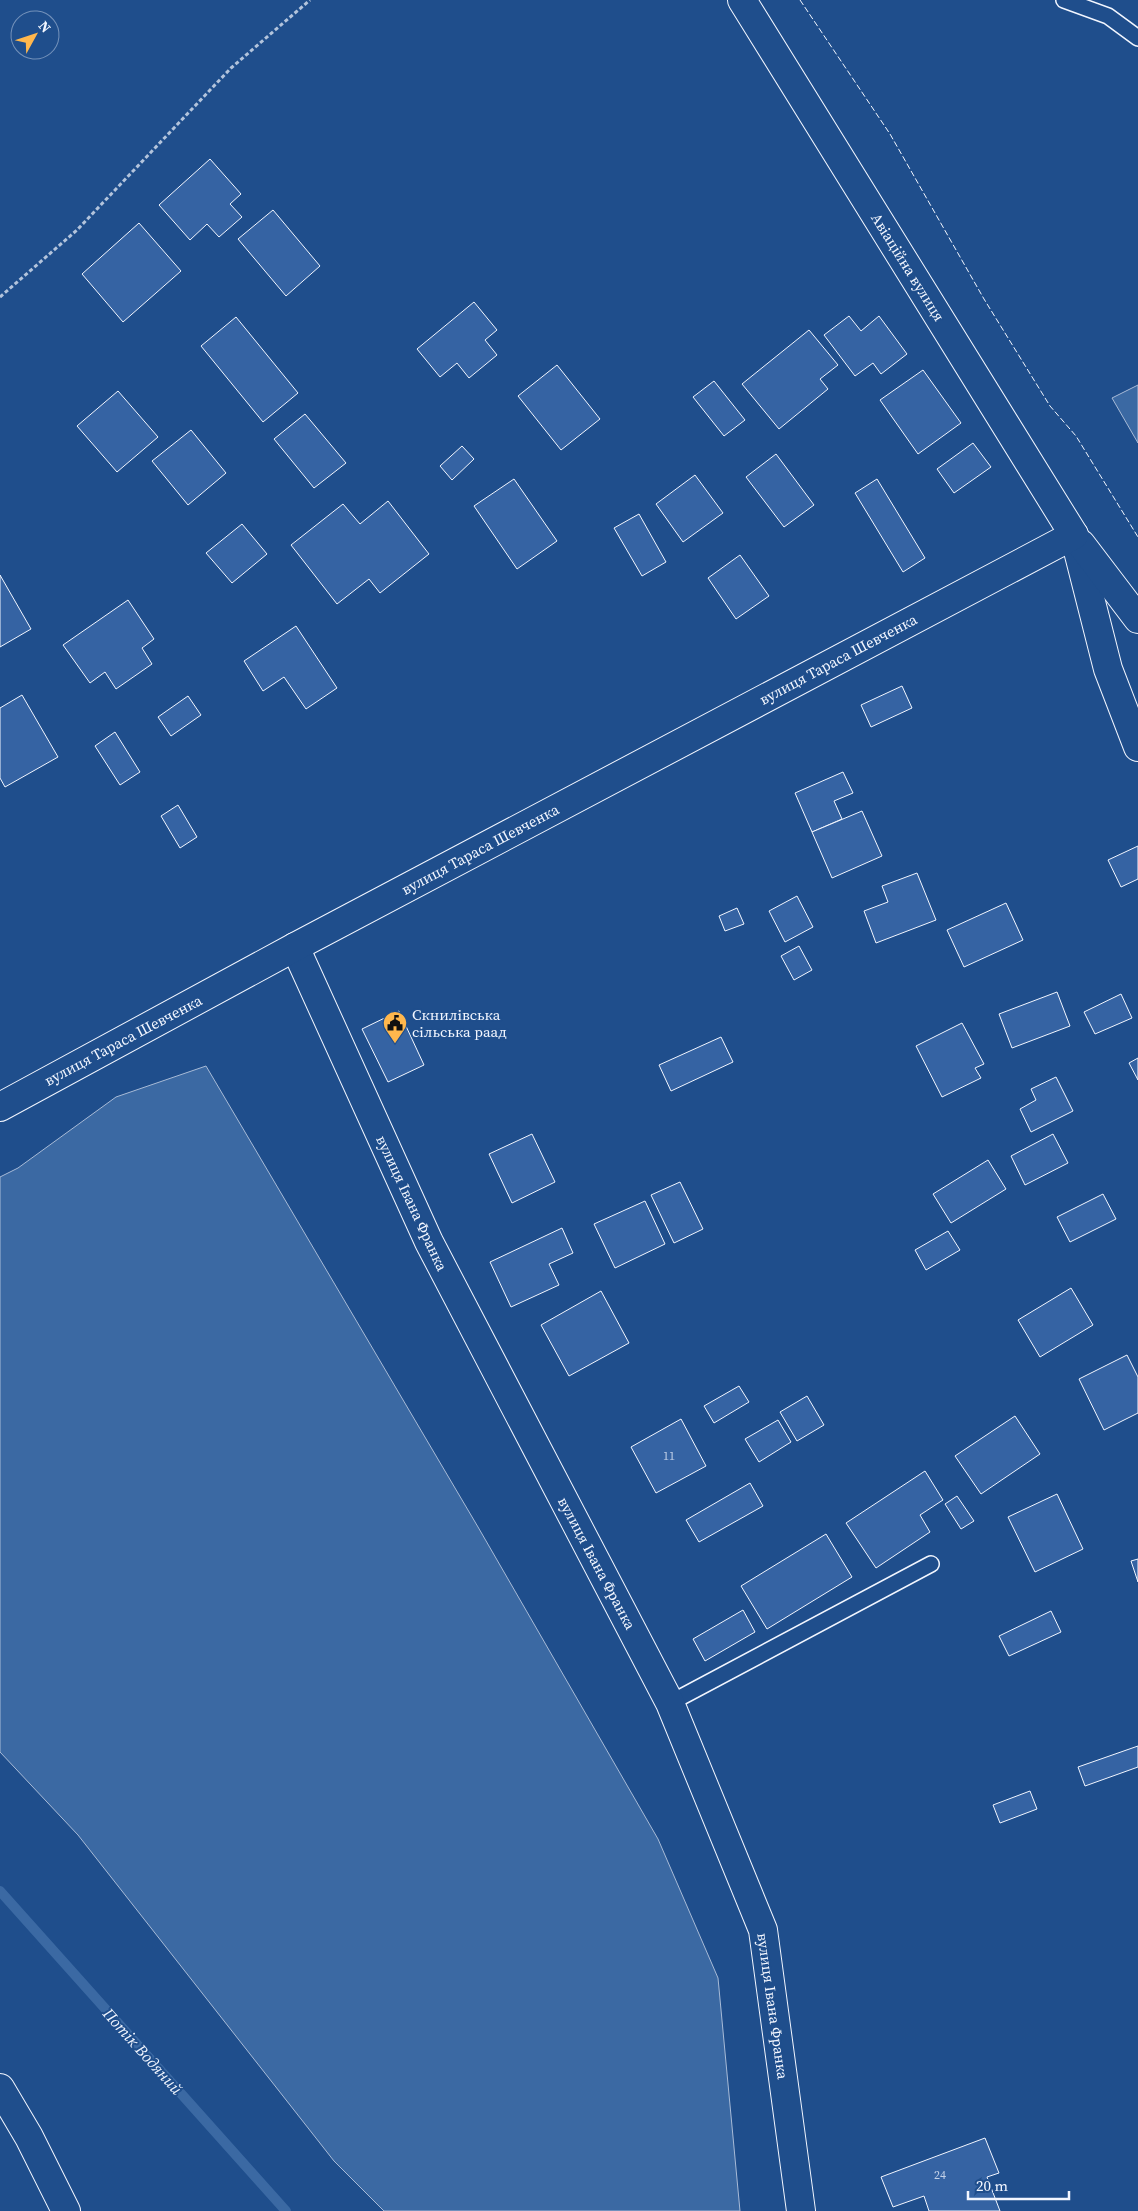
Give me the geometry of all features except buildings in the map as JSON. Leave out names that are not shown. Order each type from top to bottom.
[{"type":"street","name":"Авіаційна вулиця","points":[[742,0],[1074,535]]},
{"type":"street","name":"вулиця Тараса Шевченка","points":[[0,1108],[295,947],[1074,535]]},
{"type":"street","points":[[1074,535],[1138,619]]},
{"type":"street","points":[[1074,535],[1108,669],[1138,747]]},
{"type":"street","name":"вулиця Івана Франка","points":[[295,947],[429,1242],[670,1703],[763,1930],[801,2211]]},
{"type":"street","points":[[0,2088],[29,2137],[66,2211]]},
{"type":"lane","points":[[1064,0],[1108,16],[1138,38]]},
{"type":"lane","points":[[670,1703],[931,1564]]},
{"type":"path","points":[[0,297],[77,230],[231,68],[310,0]]},
{"type":"water","points":[[1138,385],[1138,443],[1112,398]]},
{"type":"water","points":[[206,1066],[478,1527],[658,1839],[718,1978],[740,2211],[384,2211],[334,2161],[78,1835],[0,1752],[0,1177],[18,1168],[116,1097]]},
{"type":"waterway","name":"Потік Водяний","points":[[0,1891],[286,2211]]},
{"type":"fence","points":[[800,0],[890,134],[984,299],[1050,406],[1076,436],[1138,537]]},
{"type":"place","name":"Скнилівська сільська раад","points":[[395,1044]]}]
